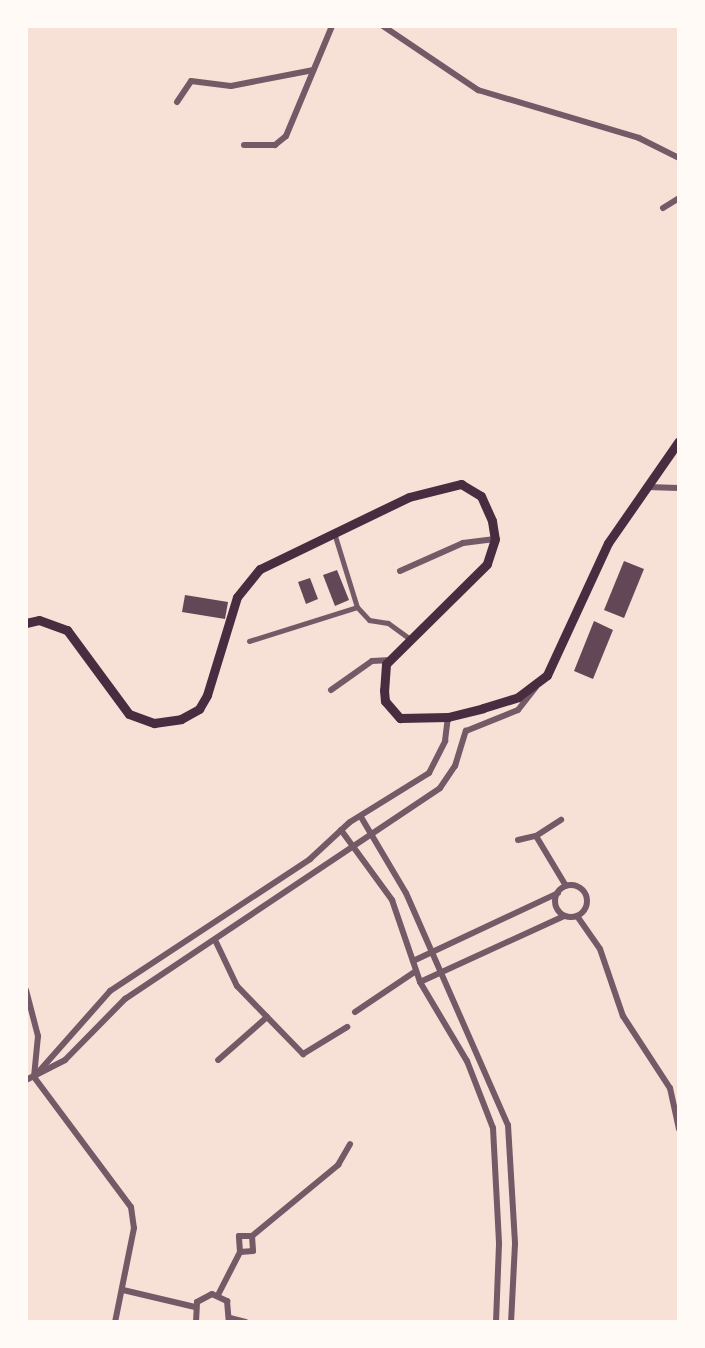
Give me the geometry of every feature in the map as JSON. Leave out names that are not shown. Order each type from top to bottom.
[{"type":"main road","points":[[26,623],[39,620],[67,630],[129,714],[154,723],[181,719],[199,709],[207,695],[242,588],[269,563],[335,536],[409,497],[461,484],[481,496],[495,539],[478,577],[391,660],[384,679],[391,710],[412,719],[448,717],[536,687],[553,666],[608,543],[644,487],[679,441]]},
{"type":"street","points":[[244,145],[281,142],[332,26]]},
{"type":"street","points":[[383,26],[478,90],[540,112],[589,122],[679,158]]},
{"type":"street","points":[[177,102],[191,81],[231,86],[313,70]]},
{"type":"street","points":[[663,208],[679,198]]},
{"type":"street","points":[[644,487],[679,488]]},
{"type":"street","points":[[335,536],[357,607],[369,620],[388,623],[413,641]]},
{"type":"street","points":[[400,571],[463,543],[495,539]]},
{"type":"street","points":[[249,641],[357,607]]},
{"type":"street","points":[[331,690],[372,661],[391,660]]},
{"type":"street","points":[[26,1080],[65,1060],[125,999],[216,942],[440,788],[455,766],[466,731],[518,710],[536,687]]},
{"type":"street","points":[[34,1077],[110,991],[310,859],[341,830],[429,773],[445,741],[448,717]]},
{"type":"street","points":[[361,817],[373,833],[433,955],[508,1125],[515,1244],[511,1322]]},
{"type":"street","points":[[518,840],[536,836],[561,820]]},
{"type":"street","points":[[341,830],[357,847],[392,900],[420,982],[467,1061],[493,1128],[499,1244],[496,1322]]},
{"type":"street","points":[[420,982],[564,916],[577,916],[585,909],[585,893],[566,886],[536,836]]},
{"type":"street","points":[[413,961],[433,955],[558,893],[566,886]]},
{"type":"street","points":[[558,893],[556,903],[564,916]]},
{"type":"street","points":[[577,916],[600,949],[623,1016],[670,1088],[679,1129]]},
{"type":"street","points":[[216,942],[237,986],[303,1054],[347,1027]]},
{"type":"street","points":[[355,1012],[416,971]]},
{"type":"street","points":[[26,990],[38,1036],[34,1077],[131,1207],[134,1228],[115,1322]]},
{"type":"street","points":[[218,1060],[267,1017]]},
{"type":"street","points":[[218,1295],[240,1252],[239,1236],[252,1236],[338,1165],[350,1144]]},
{"type":"street","points":[[240,1252],[253,1251],[252,1236]]},
{"type":"street","points":[[123,1290],[195,1307]]},
{"type":"street","points":[[196,1322],[195,1307],[201,1298],[218,1295]]},
{"type":"street","points":[[218,1295],[230,1306],[230,1320],[246,1322]]},
{"type":"building","points":[[624,561],[644,569],[624,618],[604,610]]},
{"type":"building","points":[[337,570],[349,600],[335,606],[323,575]]},
{"type":"building","points":[[310,578],[318,599],[306,604],[298,582]]},
{"type":"building","points":[[185,595],[228,602],[225,619],[182,612]]},
{"type":"building","points":[[594,621],[613,630],[593,679],[574,671]]}]
